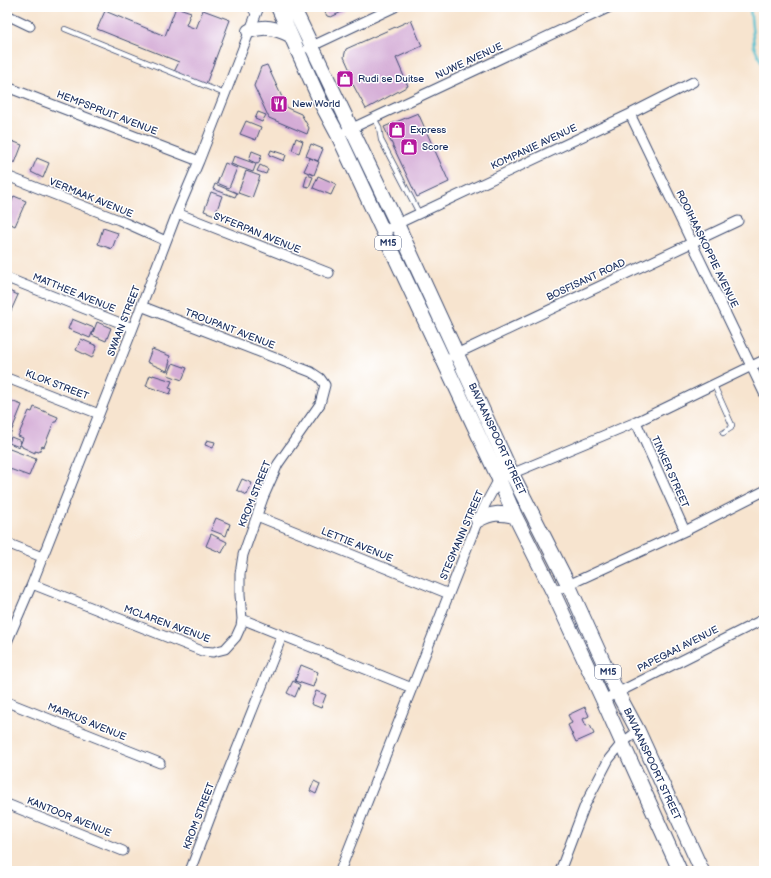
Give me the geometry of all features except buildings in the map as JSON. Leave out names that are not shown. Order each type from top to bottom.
[{"type":"main road","name":"BAVIAANSPOORT STREET","points":[[278,7],[322,105],[338,135],[443,360],[506,476],[568,584],[617,692],[638,731],[702,871]]},
{"type":"main road","name":"BAVIAANSPOORT STREET","points":[[293,7],[458,353],[506,476],[515,516],[553,592],[680,871]]},
{"type":"main road","points":[[249,31],[261,28],[271,28],[290,35]]},
{"type":"main road","points":[[478,520],[491,514],[498,513],[515,516]]},
{"type":"street","name":"SWAAN STREET","points":[[7,642],[32,584],[133,328],[176,213],[199,161],[259,7]]},
{"type":"street","points":[[299,54],[311,46],[395,7]]},
{"type":"street","name":"NUWE AVENUE","points":[[338,135],[610,7]]},
{"type":"street","points":[[7,15],[30,26]]},
{"type":"street","name":"KOMPANIE AVENUE","points":[[383,232],[419,213],[630,114],[693,82]]},
{"type":"street","name":"HEMPSPRUIT AVENUE","points":[[7,87],[199,161]]},
{"type":"street","name":"ROOIHAASKOPPIE AVENUE","points":[[630,114],[764,393]]},
{"type":"street","name":"VERMAAK AVENUE","points":[[7,176],[119,220],[166,241]]},
{"type":"street","name":"SYFERPAN AVENUE","points":[[176,213],[329,273]]},
{"type":"street","name":"BOSFISANT ROAD","points":[[443,360],[738,221]]},
{"type":"street","name":"MATTHEE AVENUE","points":[[7,278],[133,328]]},
{"type":"street","name":"TROUPANT AVENUE","points":[[141,306],[312,372]]},
{"type":"street","points":[[506,476],[636,422],[764,360]]},
{"type":"street","name":"KROM STREET","points":[[242,619],[240,574],[243,556],[257,516],[278,464],[320,404],[325,385],[320,378],[312,372]]},
{"type":"street","name":"KLOK STREET","points":[[7,378],[99,414]]},
{"type":"street","name":"TINKER STREET","points":[[636,422],[685,531]]},
{"type":"street","name":"STEGMANN STREET","points":[[340,871],[478,520],[486,503],[506,476]]},
{"type":"street","points":[[553,592],[685,531],[764,491]]},
{"type":"street","name":"LETTIE AVENUE","points":[[257,516],[449,594]]},
{"type":"street","points":[[7,543],[42,557]]},
{"type":"street","name":"MCLAREN AVENUE","points":[[32,584],[202,651],[213,652],[225,649],[236,637],[241,626],[242,619]]},
{"type":"street","points":[[242,619],[412,688]]},
{"type":"street","name":"PAPEGAAI AVENUE","points":[[603,700],[764,619]]},
{"type":"street","name":"KROM STREET","points":[[190,871],[282,636]]},
{"type":"street","name":"MARKUS AVENUE","points":[[7,702],[160,763]]},
{"type":"street","points":[[560,871],[585,805],[610,759],[622,742],[638,731]]},
{"type":"street","name":"KANTOOR AVENUE","points":[[7,804],[123,851]]},
{"type":"lane","points":[[249,7],[255,16]]},
{"type":"lane","points":[[65,29],[225,94]]},
{"type":"lane","points":[[374,117],[379,127],[381,140],[419,213]]},
{"type":"lane","points":[[714,385],[732,425],[731,428],[724,433]]},
{"type":"waterway","points":[[750,7],[754,46],[764,68]]},
{"type":"place","name":"Rudi se Duitse","points":[[345,79]]},
{"type":"place","name":"New World","points":[[279,104]]},
{"type":"place","name":"Express","points":[[397,130]]},
{"type":"place","name":"Score","points":[[409,147]]}]
